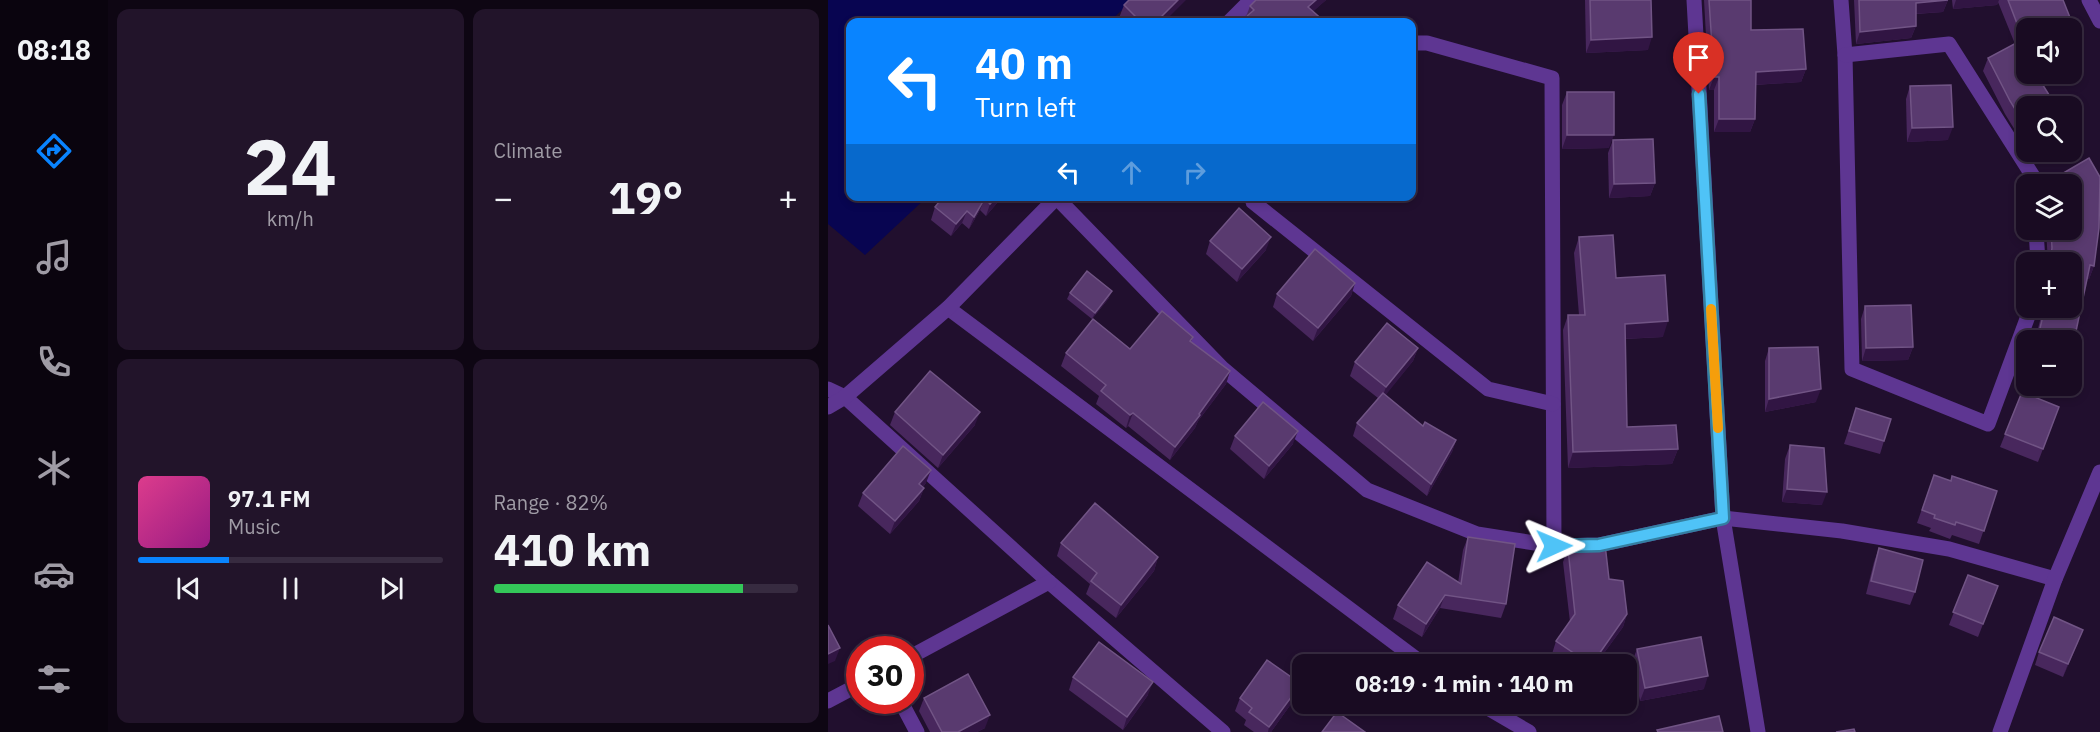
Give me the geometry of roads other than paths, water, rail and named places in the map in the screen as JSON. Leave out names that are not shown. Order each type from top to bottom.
[{"type":"street","points":[[1233,18],[1251,0]]},
{"type":"street","points":[[1694,0],[1723,518],[1758,732]]},
{"type":"street","points":[[1841,0],[1845,55],[1852,369],[1988,424],[2027,318]]},
{"type":"street","points":[[2089,0],[2100,21]]},
{"type":"street","points":[[1416,43],[1427,43],[1552,78],[1554,546]]},
{"type":"street","points":[[1845,55],[1949,44],[2031,174]]},
{"type":"street","points":[[828,406],[845,396],[948,308],[1054,201]]},
{"type":"street","points":[[1062,201],[1222,368],[1367,490],[1477,534],[1554,546],[1599,545],[1723,518],[1842,531],[1949,549],[2055,579]]},
{"type":"street","points":[[1254,201],[1488,390],[1553,404]]},
{"type":"street","points":[[948,308],[1410,654]]},
{"type":"street","points":[[828,389],[845,396],[1049,582],[1223,732]]},
{"type":"street","points":[[2000,732],[2055,579],[2100,471]]},
{"type":"street","points":[[924,649],[1049,582]]},
{"type":"street","points":[[828,701],[846,691]]},
{"type":"street","points":[[907,714],[917,732]]},
{"type":"street","points":[[1498,714],[1528,732]]}]
